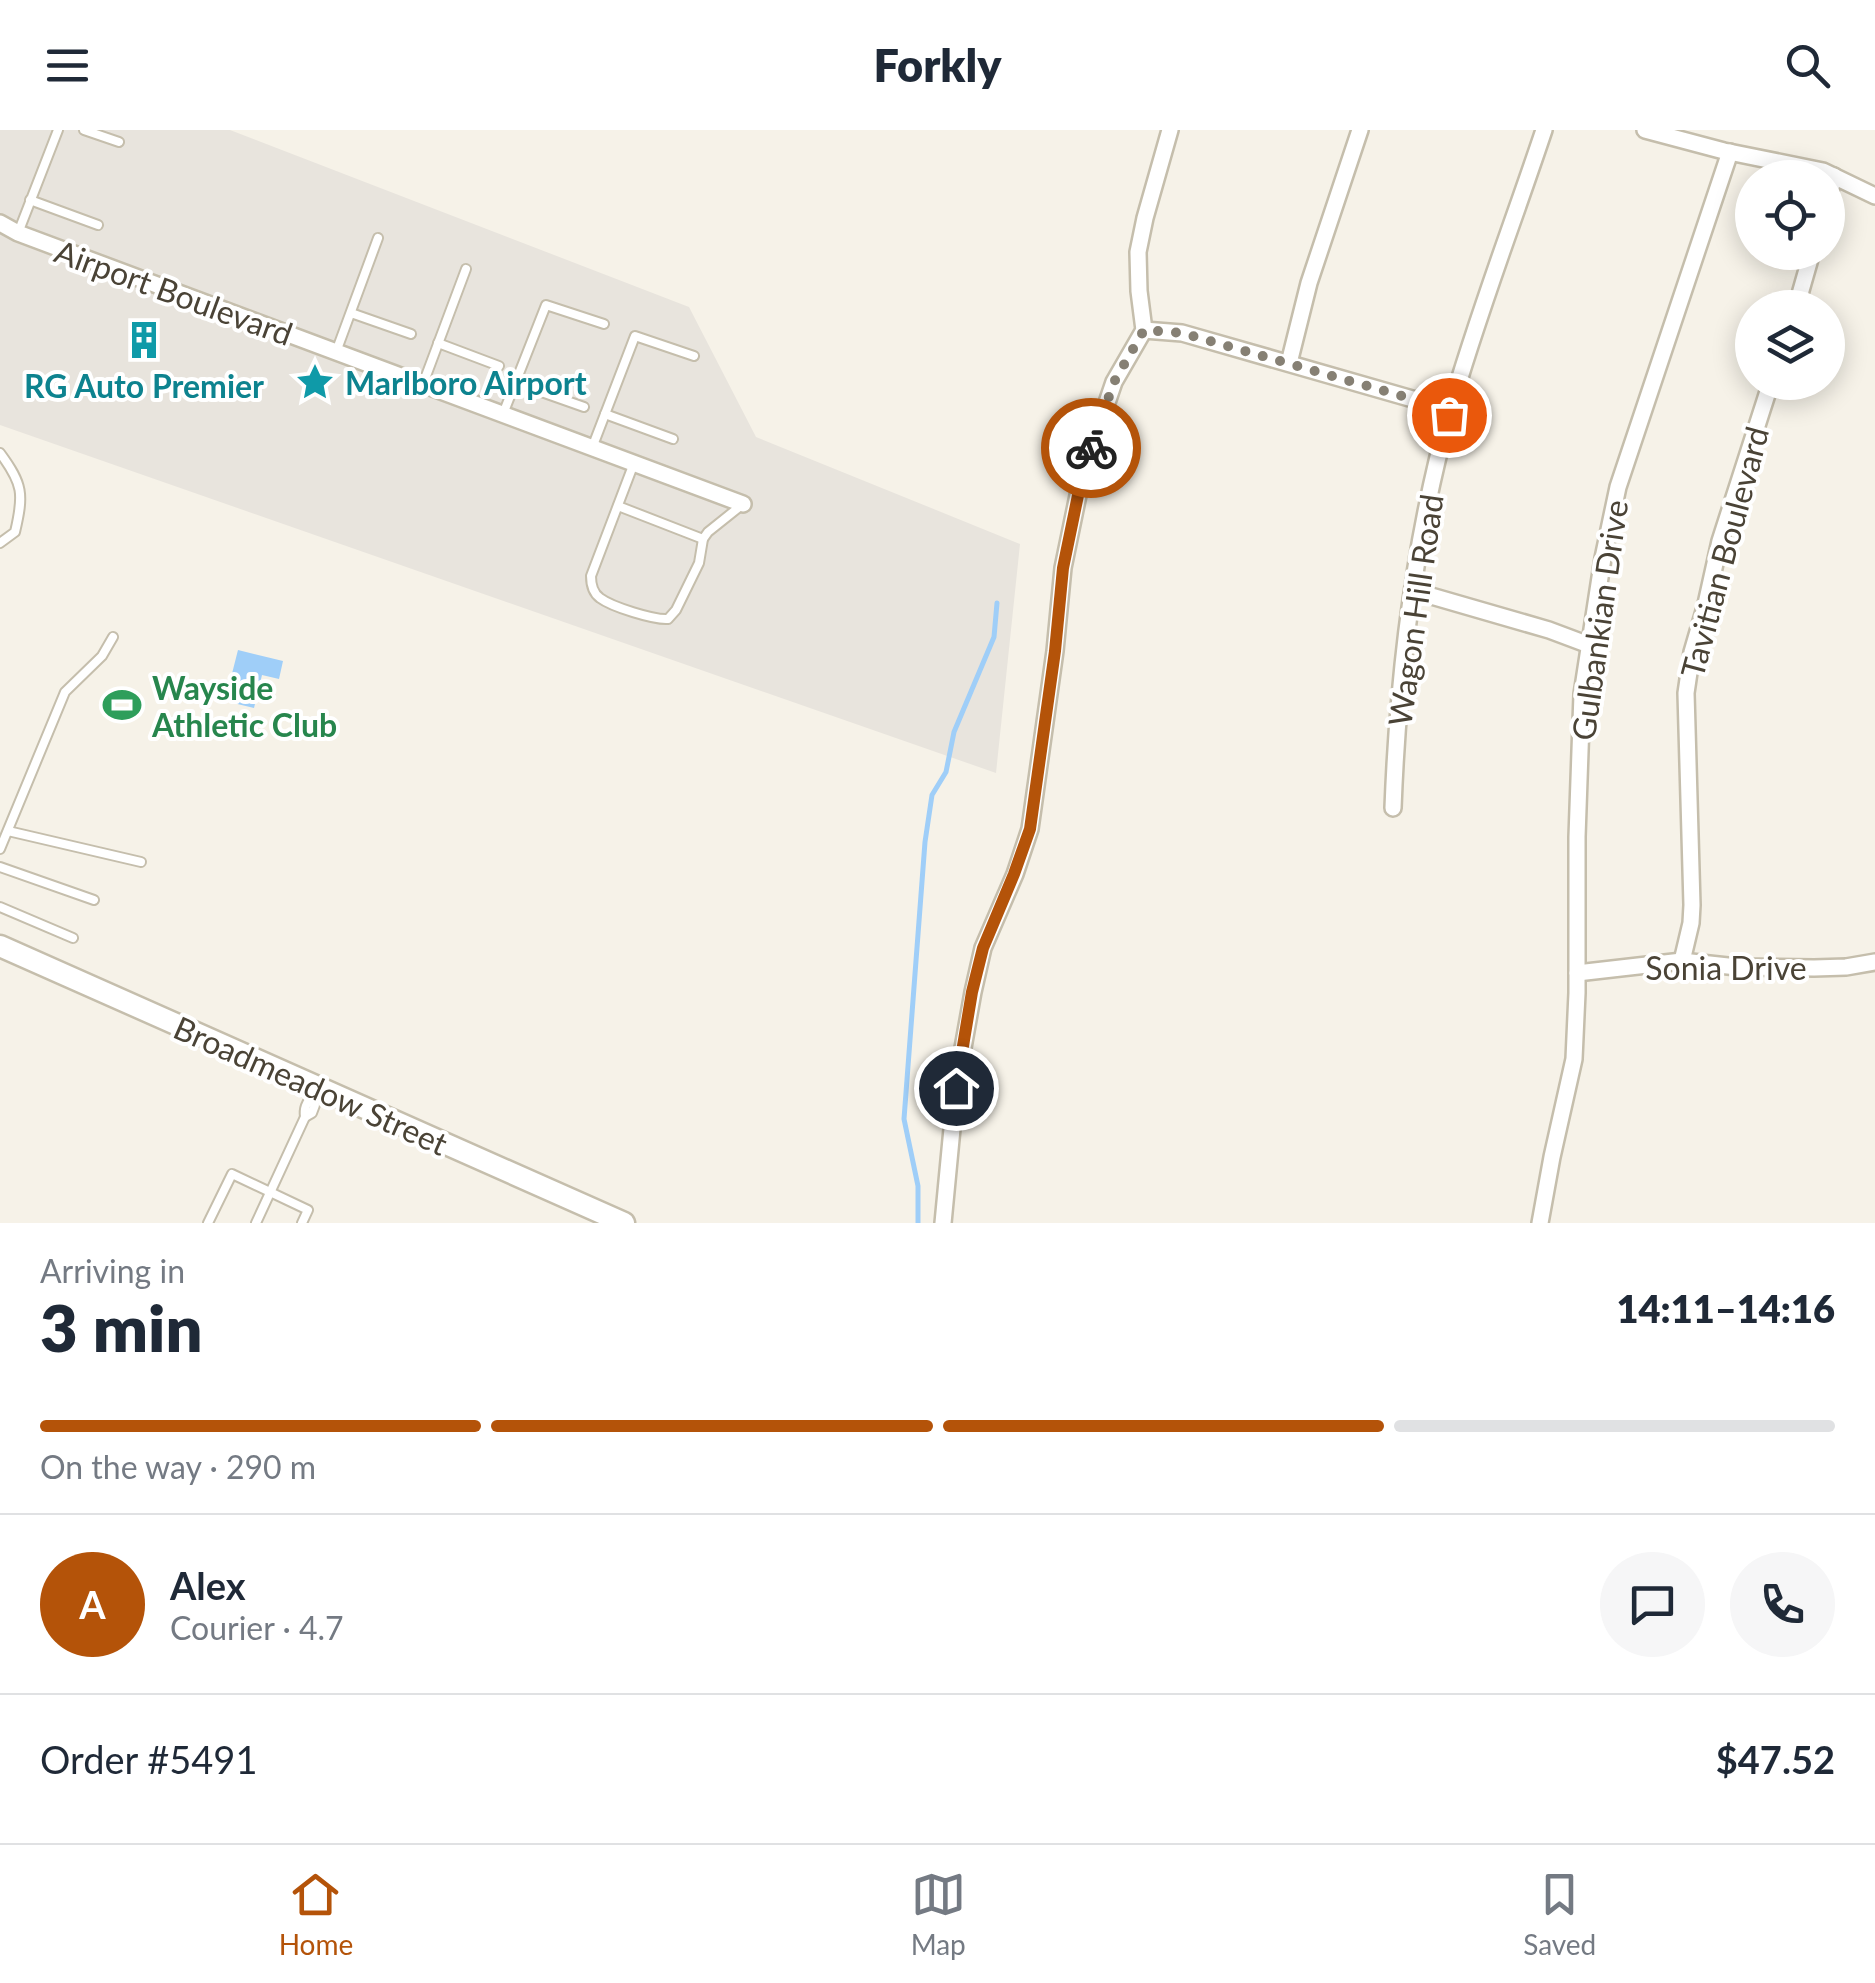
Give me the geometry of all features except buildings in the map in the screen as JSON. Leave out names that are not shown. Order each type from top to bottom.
[{"type":"street","points":[[944,1223],[956,1088],[972,992],[983,948],[1030,829],[1063,568],[1082,476],[1114,382],[1144,330],[1138,252],[1170,130]]},
{"type":"street","points":[[1289,363],[1309,283],[1360,130]]},
{"type":"street","name":"Wagon Hill Road","points":[[1393,808],[1414,591],[1436,470],[1449,415],[1544,130]]},
{"type":"street","points":[[1644,130],[1769,160]]},
{"type":"street","name":"Gulbankian Drive","points":[[1540,1223],[1574,1059],[1580,741],[1589,646],[1618,487],[1730,152]]},
{"type":"street","points":[[1845,181],[1875,196]]},
{"type":"street","name":"Airport Boulevard","points":[[0,224],[743,504]]},
{"type":"street","points":[[1144,330],[1182,333],[1423,402],[1449,415]]},
{"type":"street","name":"Tavitian Boulevard","points":[[1682,961],[1692,904],[1686,693],[1692,652],[1724,527],[1765,400]]},
{"type":"street","points":[[1414,591],[1549,630],[1589,646]]},
{"type":"street","name":"Broadmeadow Street","points":[[0,946],[314,1093],[624,1223]]},
{"type":"street","name":"Sonia Drive","points":[[1577,973],[1682,961],[1814,968],[1875,962]]},
{"type":"lane","points":[[18,233],[58,130]]},
{"type":"lane","points":[[84,130],[119,142]]},
{"type":"lane","points":[[30,200],[98,225]]},
{"type":"lane","points":[[336,352],[378,238]]},
{"type":"lane","points":[[423,384],[466,269]]},
{"type":"lane","points":[[503,414],[546,304],[604,324]]},
{"type":"lane","points":[[351,313],[411,334]]},
{"type":"lane","points":[[592,448],[635,336],[694,356]]},
{"type":"lane","points":[[438,343],[500,366]]},
{"type":"lane","points":[[516,383],[584,407]]},
{"type":"lane","points":[[605,414],[673,439]]},
{"type":"lane","points":[[0,453],[18,478],[21,506],[16,532],[0,544]]},
{"type":"lane","points":[[634,463],[591,576],[592,587],[598,597],[656,620],[668,618],[676,610],[699,563],[708,532],[743,504]]},
{"type":"lane","points":[[618,506],[704,539]]},
{"type":"lane","points":[[0,848],[65,692],[102,656],[112,637]]},
{"type":"lane","points":[[8,831],[141,862]]},
{"type":"lane","points":[[0,867],[94,900]]},
{"type":"lane","points":[[0,908],[73,938]]},
{"type":"lane","points":[[256,1223],[305,1118],[306,1102],[314,1093]]},
{"type":"lane","points":[[208,1223],[232,1174],[308,1210],[302,1223]]},
{"type":"shaded area","points":[[0,130],[230,130],[689,307],[756,437],[1020,544],[996,773],[0,425]]},
{"type":"water","points":[[238,650],[283,661],[279,679],[262,675],[254,708],[225,701]]},
{"type":"waterway","points":[[918,1223],[918,1186],[904,1119],[925,842],[932,795],[946,772],[954,732],[994,637],[997,603]]},
{"type":"way so far","points":[[1091,448],[1114,382],[1144,330],[1182,333],[1423,402],[1449,415]]},
{"type":"place","name":"RG Auto Premier","points":[[144,340]]},
{"type":"place","name":"Marlboro Airport","points":[[315,382]]},
{"type":"place","name":"Wayside Athletic Club","points":[[122,705]]},
{"type":"route","points":[[956,1088],[983,948],[1030,829],[1063,568],[1091,448]]}]
